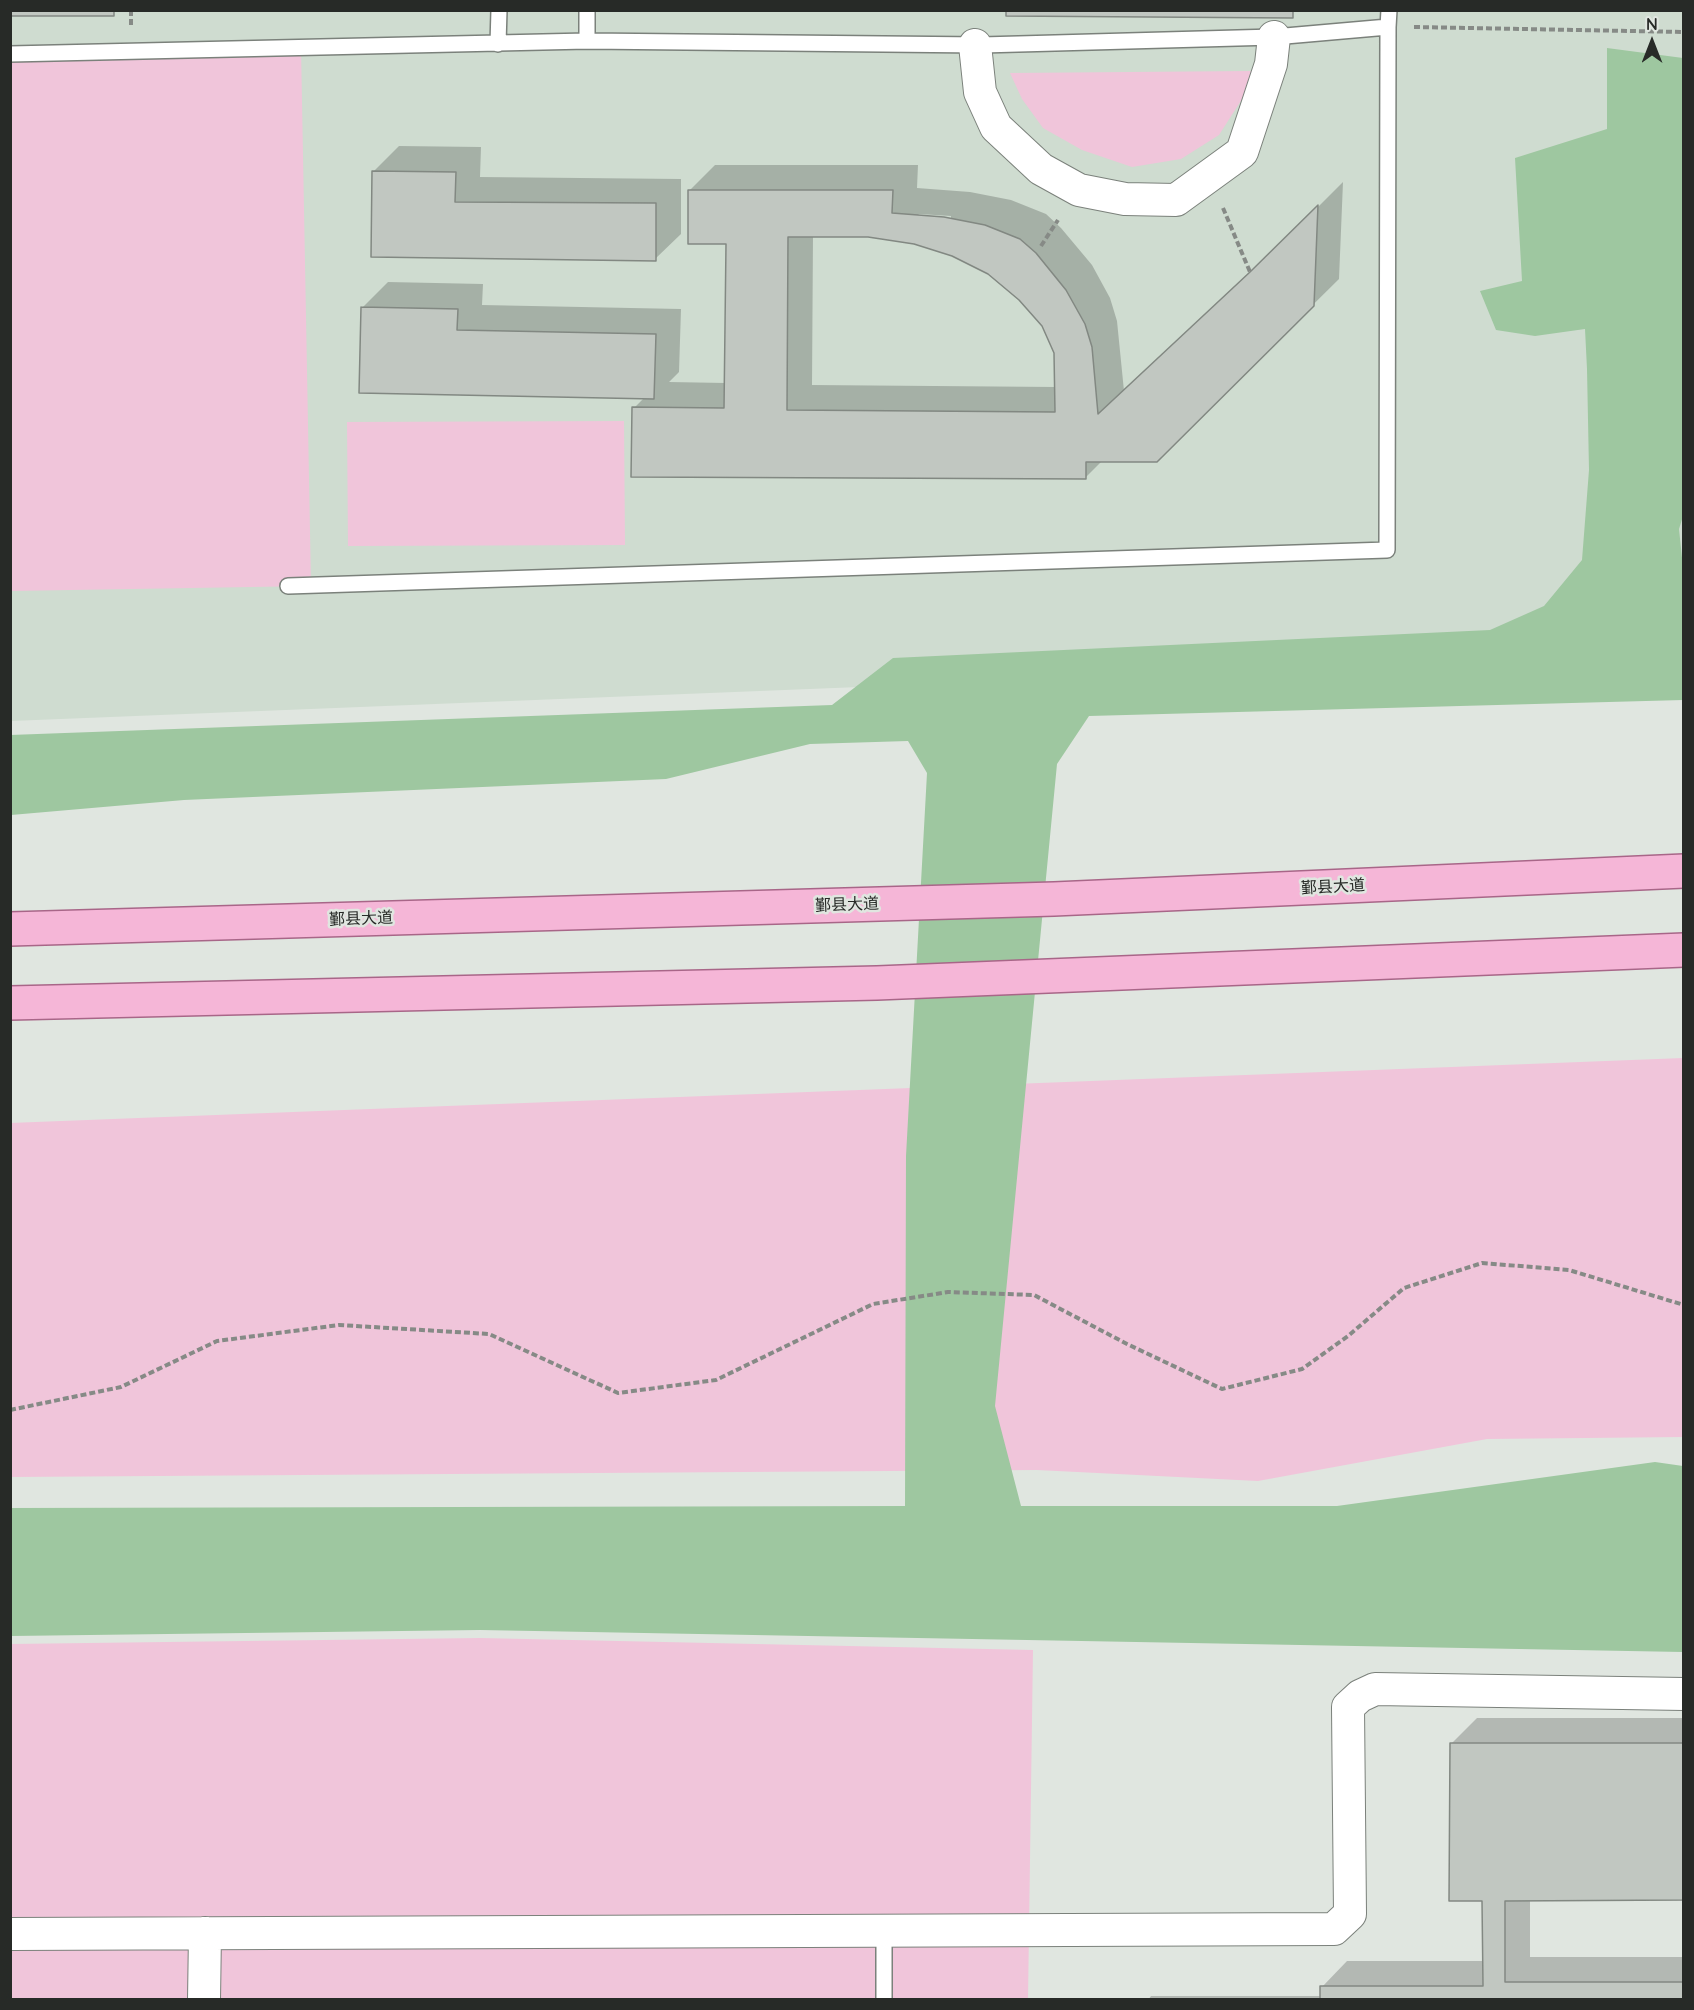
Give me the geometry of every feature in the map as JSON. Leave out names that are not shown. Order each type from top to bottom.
[{"type":"main road","name":"鄞县大道","points":[[10,929],[1054,899],[1683,871]]},
{"type":"main road","points":[[10,1003],[877,983],[1683,950]]},
{"type":"street","points":[[975,45],[980,92],[996,127],[1041,169],[1079,190],[1125,199],[1176,200],[1242,152],[1271,64],[1274,37]]},
{"type":"street","points":[[10,1934],[1334,1929],[1350,1914],[1348,1707],[1360,1696],[1375,1689],[1683,1694]]},
{"type":"street","points":[[204,2000],[205,1933]]},
{"type":"lane","points":[[498,10],[498,44]]},
{"type":"lane","points":[[587,10],[587,41]]},
{"type":"lane","points":[[288,586],[1387,550],[1389,10]]},
{"type":"lane","points":[[10,54],[587,41],[975,45],[1274,37],[1388,27]]},
{"type":"lane","points":[[884,1931],[884,2000]]},
{"type":"path","points":[[1388,27],[1683,32]]},
{"type":"path","points":[[1210,177],[1250,273]]},
{"type":"path","points":[[10,1410],[121,1387],[217,1341],[339,1325],[489,1334],[618,1393],[716,1380],[873,1304],[948,1292],[1034,1295],[1222,1389],[1302,1369],[1348,1336],[1404,1288],[1482,1263],[1569,1270],[1683,1305]]},
{"type":"shaded area","points":[[10,11],[1683,11],[1683,654],[11,721]]},
{"type":"shaded area","points":[[301,48],[311,586],[11,591],[10,54]]},
{"type":"shaded area","points":[[1607,48],[1683,58],[1684,513],[1679,529],[1684,577],[1683,700],[1089,716],[1057,764],[995,1406],[1021,1506],[1337,1506],[1655,1462],[1683,1466],[1683,1652],[480,1630],[11,1636],[11,1508],[905,1506],[906,1156],[927,773],[908,741],[810,744],[666,779],[184,800],[11,815],[10,735],[832,705],[893,658],[1490,630],[1544,606],[1582,560],[1589,470],[1587,369],[1585,329],[1535,336],[1496,330],[1480,291],[1522,281],[1515,158],[1607,129]]},
{"type":"shaded area","points":[[1251,71],[1244,96],[1219,135],[1181,159],[1132,167],[1082,150],[1043,128],[1022,99],[1010,73]]},
{"type":"shaded area","points":[[624,421],[625,545],[348,546],[347,422]]},
{"type":"shaded area","points":[[1683,1058],[1683,1437],[1487,1439],[1258,1481],[1037,1470],[11,1477],[10,1123]]},
{"type":"shaded area","points":[[480,1638],[1033,1650],[1028,1999],[11,1999],[10,1644]]},
{"type":"building","points":[[10,10],[114,10],[114,16],[10,16]]},
{"type":"building","points":[[1006,10],[1293,10],[1293,18],[1006,16]]},
{"type":"building","points":[[372,171],[456,172],[455,202],[656,203],[656,261],[371,257]]},
{"type":"building","points":[[688,190],[893,190],[892,213],[944,217],[985,225],[1020,239],[1036,253],[1066,290],[1085,324],[1092,347],[1098,414],[1318,205],[1314,306],[1157,462],[1086,462],[1086,479],[631,477],[632,407],[724,408],[726,244],[688,244]],"holes":[[[788,237],[868,237],[914,244],[952,256],[988,274],[1019,300],[1042,326],[1054,353],[1055,412],[787,410]]]},
{"type":"building","points":[[361,307],[458,309],[457,330],[656,334],[654,399],[359,393]]},
{"type":"building","points":[[1450,1743],[1684,1743],[1684,1900],[1505,1901],[1505,1982],[1684,1982],[1684,2000],[1320,2000],[1320,1986],[1483,1986],[1482,1901],[1449,1901]]}]
